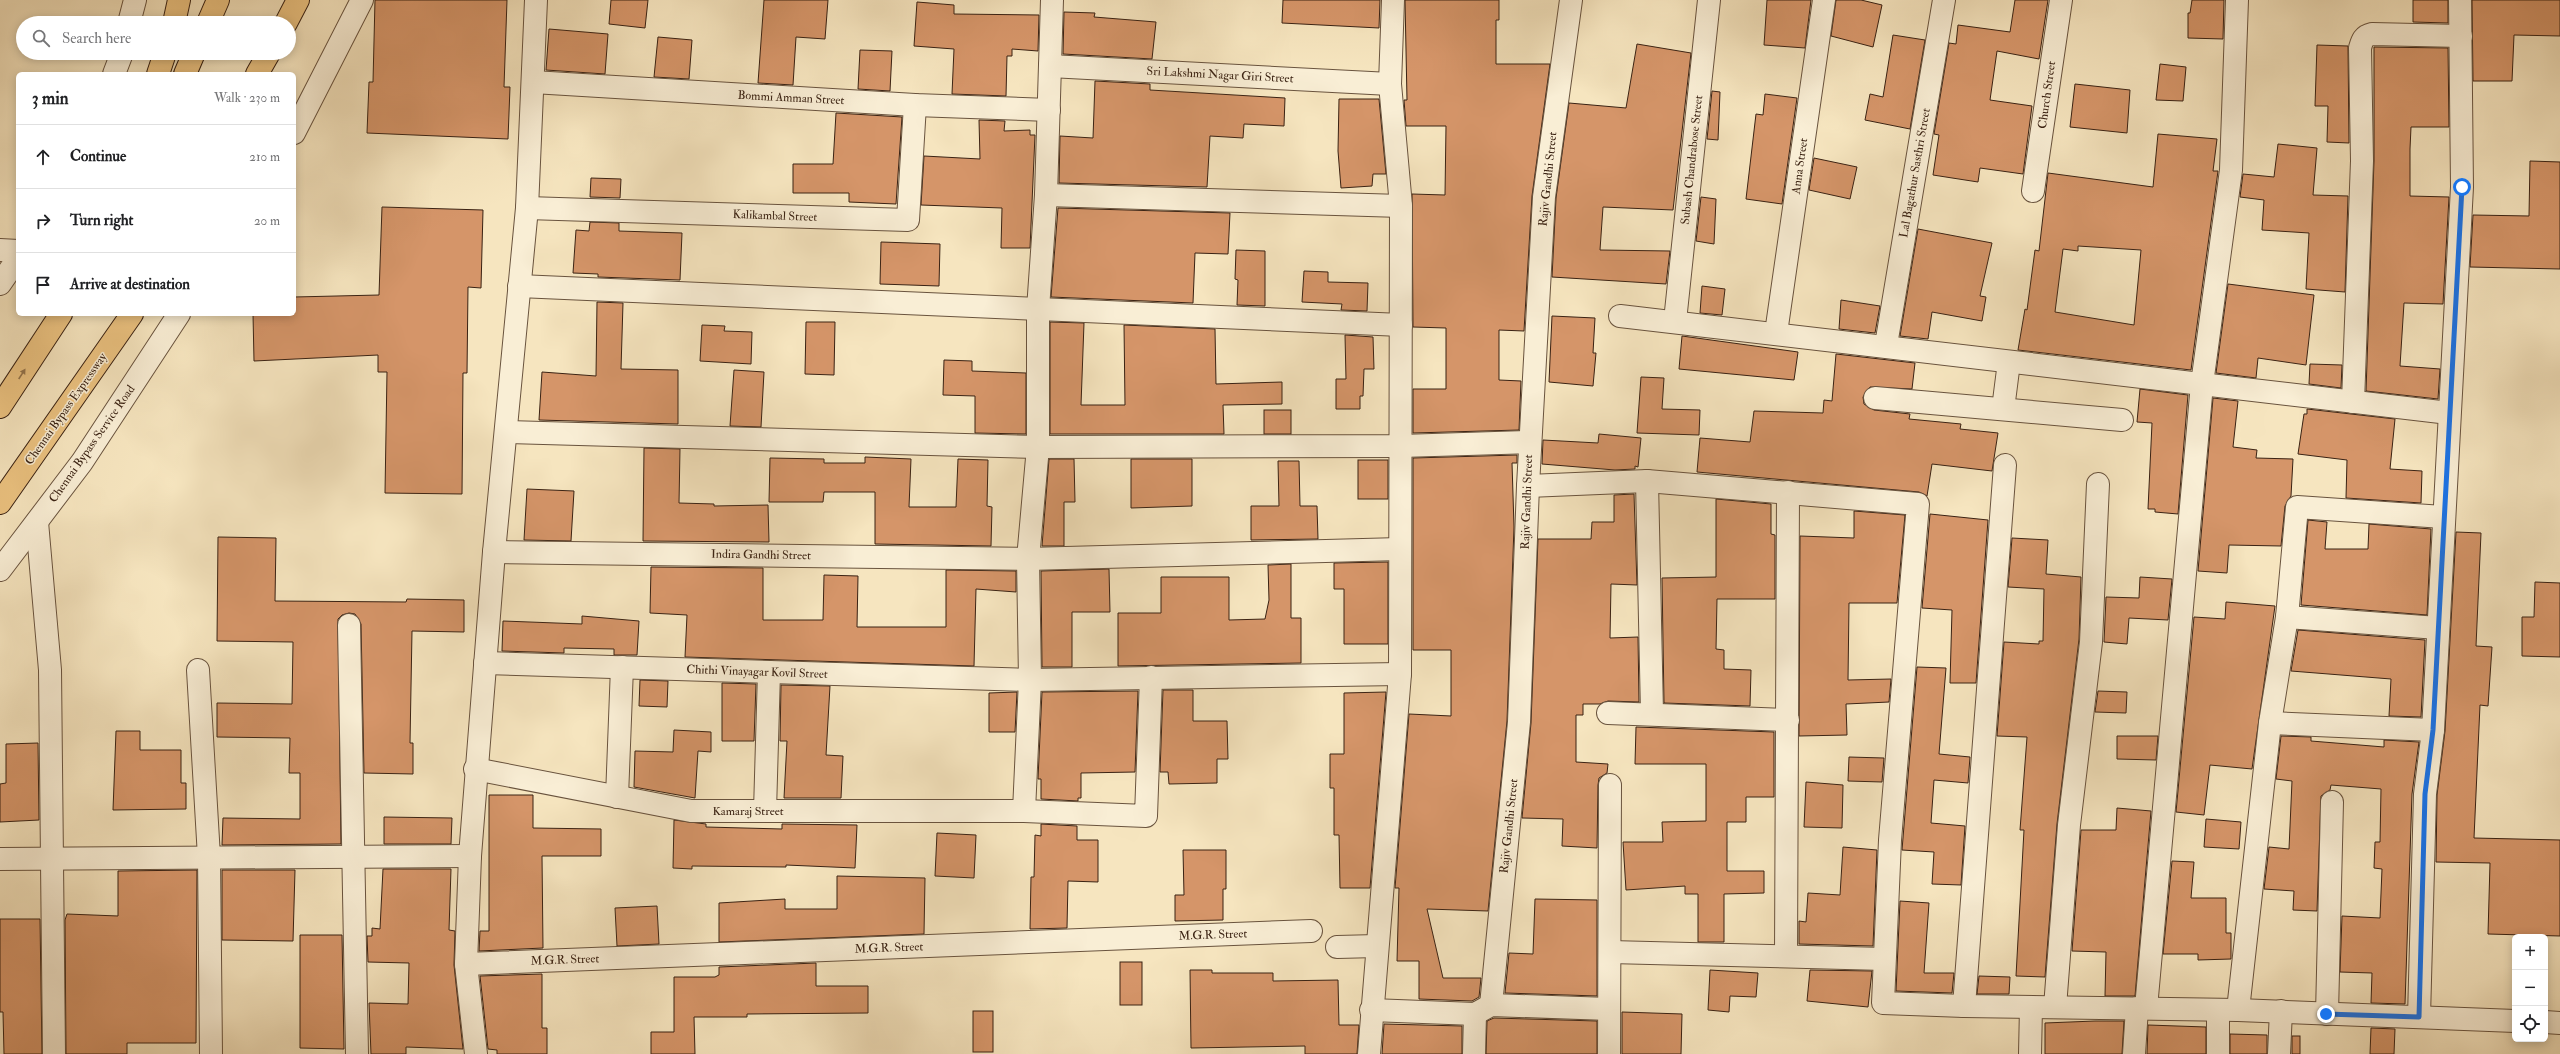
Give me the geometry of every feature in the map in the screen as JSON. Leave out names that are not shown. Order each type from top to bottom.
[{"type":"highway","points":[[176,16],[179,0]]},
{"type":"highway","points":[[211,16],[218,0]]},
{"type":"highway","points":[[290,16],[298,1]]},
{"type":"highway","points":[[159,72],[162,60]]},
{"type":"highway","points":[[185,72],[191,60]]},
{"type":"highway","points":[[258,72],[265,60]]},
{"type":"highway","points":[[0,407],[60,316]]},
{"type":"highway","name":"Chennai Bypass Expressway","points":[[0,503],[131,316]]},
{"type":"street","points":[[131,16],[135,0]]},
{"type":"street","points":[[296,129],[362,0]]},
{"type":"street","points":[[476,1054],[466,964],[470,856],[475,769],[494,552],[527,208],[536,0]]},
{"type":"street","points":[[1024,811],[1030,680],[1028,559],[1038,447],[1038,309],[1046,195],[1052,0]]},
{"type":"street","points":[[1369,1054],[1371,1010],[1400,674],[1401,206],[1390,84],[1393,0]]},
{"type":"street","name":"Rajiv Gandhi Street","points":[[1474,1054],[1483,1009],[1519,722],[1530,442],[1544,196],[1571,0]]},
{"type":"street","name":"Subash Chandrabose Street","points":[[1675,321],[1709,0]]},
{"type":"street","name":"Anna Street","points":[[1776,333],[1824,0]]},
{"type":"street","name":"Lal Bagathur Sasthri Street","points":[[1886,346],[1944,0]]},
{"type":"street","name":"Church Street","points":[[2033,191],[2061,0]]},
{"type":"street","points":[[2134,1054],[2141,1008],[2202,384],[2231,170],[2237,0]]},
{"type":"street","points":[[2419,1017],[2425,794],[2433,730],[2443,517],[2462,187],[2460,0]]},
{"type":"street","points":[[2353,402],[2362,161],[2360,48],[2362,40],[2366,35],[2372,34],[2461,36]]},
{"type":"street","points":[[115,72],[119,60]]},
{"type":"street","name":"Sri Lakshmi Nagar Giri Street","points":[[1050,66],[1390,84]]},
{"type":"street","name":"Bommi Amman Street","points":[[533,82],[915,105],[1049,110]]},
{"type":"street","name":"Kalikambal Street","points":[[527,208],[908,220],[915,105]]},
{"type":"street","points":[[1046,195],[1401,206]]},
{"type":"street","points":[[0,250],[16,252]]},
{"type":"street","points":[[0,284],[16,261]]},
{"type":"street","points":[[519,286],[1401,325]]},
{"type":"street","name":"Chennai Bypass Service Road","points":[[0,570],[82,462],[178,316]]},
{"type":"street","points":[[1620,316],[1675,321],[2009,362],[2449,413]]},
{"type":"street","points":[[2003,409],[2009,362]]},
{"type":"street","points":[[1875,398],[2122,420]]},
{"type":"street","points":[[506,432],[1038,447],[1401,446],[1530,442]]},
{"type":"street","points":[[1964,1006],[2006,465]]},
{"type":"street","points":[[1647,481],[1652,713]]},
{"type":"street","points":[[1528,486],[1647,481],[1918,504],[1899,720],[1884,959],[1883,1003],[1964,1006],[2281,1011],[2512,1021]]},
{"type":"street","points":[[2055,1007],[2069,825],[2091,642],[2098,484]]},
{"type":"street","points":[[1786,956],[1788,492]]},
{"type":"street","points":[[2218,1054],[2228,1010],[2287,617],[2297,507],[2443,517]]},
{"type":"street","points":[[37,522],[50,670],[54,1054]]},
{"type":"street","name":"Indira Gandhi Street","points":[[494,552],[1028,559],[1400,549]]},
{"type":"street","points":[[2287,617],[2438,628]]},
{"type":"street","points":[[350,625],[355,857],[357,1054]]},
{"type":"street","name":"Chithi Vinayagar Kovil Street","points":[[485,663],[1030,680],[1400,674]]},
{"type":"street","points":[[617,797],[622,667]]},
{"type":"street","points":[[198,670],[209,857],[211,1054]]},
{"type":"street","points":[[765,811],[769,672]]},
{"type":"street","name":"Kamaraj Street","points":[[475,769],[691,811],[1024,811],[1146,816],[1151,677]]},
{"type":"street","points":[[1608,713],[1652,713],[1788,720]]},
{"type":"street","points":[[2270,723],[2433,730]]},
{"type":"street","points":[[1609,1054],[1610,785]]},
{"type":"street","points":[[2326,1014],[2332,802]]},
{"type":"street","points":[[0,859],[470,856]]},
{"type":"street","name":"M.G.R. Street","points":[[466,964],[1311,931]]},
{"type":"street","points":[[1336,948],[1377,946]]},
{"type":"street","points":[[1610,952],[1884,959]]},
{"type":"street","points":[[2030,1054],[2032,1007]]},
{"type":"street","points":[[1371,1010],[1610,1009]]},
{"type":"street","points":[[2279,1054],[2281,1011]]},
{"type":"street","points":[[2548,1022],[2560,1023]]},
{"type":"building","points":[[375,0],[507,0],[504,87],[510,87],[508,139],[367,133],[369,82],[373,82]]},
{"type":"building","points":[[611,0],[648,0],[645,28],[609,24]]},
{"type":"building","points":[[764,0],[828,0],[825,39],[796,37],[793,85],[758,83]]},
{"type":"building","points":[[1283,0],[1380,0],[1379,28],[1282,23]]},
{"type":"building","points":[[1405,0],[1499,0],[1499,20],[1496,20],[1496,64],[1550,64],[1532,196],[1524,331],[1499,330],[1499,380],[1521,381],[1519,430],[1413,433],[1413,389],[1446,389],[1446,328],[1413,327],[1412,194],[1445,195],[1446,126],[1406,126],[1404,100],[1407,100]]},
{"type":"building","points":[[1767,0],[1811,0],[1805,48],[1764,45]]},
{"type":"building","points":[[1836,0],[1861,0],[1882,5],[1873,47],[1831,36]]},
{"type":"building","points":[[2015,0],[2048,0],[2039,59],[1997,51],[1990,100],[2032,106],[2023,174],[1980,168],[1978,182],[1933,175],[1939,135],[1934,134],[1949,43],[1956,44],[1958,25],[2010,32]]},
{"type":"building","points":[[2192,0],[2224,0],[2223,39],[2188,38],[2188,13],[2190,13]]},
{"type":"building","points":[[2413,0],[2448,0],[2448,23],[2413,22]]},
{"type":"building","points":[[2472,0],[2560,0],[2560,36],[2514,35],[2512,81],[2473,81]]},
{"type":"building","points":[[917,2],[954,5],[954,14],[1039,15],[1038,51],[1012,49],[1012,56],[1007,56],[1006,96],[952,94],[954,49],[914,46]]},
{"type":"building","points":[[1064,12],[1095,13],[1094,17],[1156,22],[1152,59],[1063,54]]},
{"type":"building","points":[[549,29],[608,34],[605,74],[546,70]]},
{"type":"building","points":[[1893,35],[1925,40],[1910,129],[1865,120],[1870,94],[1883,97]]},
{"type":"building","points":[[658,37],[692,40],[689,79],[654,77]]},
{"type":"building","points":[[1637,44],[1691,53],[1673,210],[1603,207],[1600,250],[1670,251],[1666,284],[1552,277],[1556,198],[1569,103],[1626,108]]},
{"type":"building","points":[[2317,45],[2348,46],[2349,143],[2327,142],[2328,106],[2315,106]]},
{"type":"building","points":[[2374,47],[2448,48],[2449,127],[2411,127],[2410,149],[2410,196],[2449,197],[2443,304],[2404,303],[2400,366],[2440,369],[2438,399],[2366,391],[2374,161]]},
{"type":"building","points":[[860,50],[892,51],[890,91],[858,89]]},
{"type":"building","points":[[2160,64],[2186,67],[2183,101],[2156,100]]},
{"type":"building","points":[[1095,81],[1150,84],[1150,90],[1285,98],[1284,126],[1244,124],[1243,138],[1210,136],[1207,187],[1059,183],[1060,136],[1093,138]]},
{"type":"building","points":[[2075,84],[2130,90],[2127,133],[2070,127]]},
{"type":"building","points":[[1712,91],[1720,92],[1718,140],[1707,139]]},
{"type":"building","points":[[1765,94],[1797,98],[1782,204],[1746,199],[1756,114],[1763,115]]},
{"type":"building","points":[[1339,99],[1379,99],[1386,174],[1373,174],[1372,186],[1341,188],[1338,151]]},
{"type":"building","points":[[836,113],[902,117],[896,204],[849,202],[849,193],[793,193],[793,164],[833,164]]},
{"type":"building","points":[[979,120],[1005,121],[1004,131],[1030,130],[1030,135],[1035,135],[1030,248],[1001,248],[1002,208],[921,205],[924,156],[980,159]]},
{"type":"building","points":[[2158,134],[2217,139],[2213,171],[2218,171],[2191,370],[2018,350],[2025,309],[2027,310],[2035,250],[2039,251],[2048,173],[2153,187]],"holes":[[[2078,246],[2141,250],[2134,325],[2055,312],[2063,249],[2078,251]]]},
{"type":"building","points":[[2278,144],[2317,148],[2313,195],[2348,196],[2345,292],[2306,289],[2309,233],[2262,230],[2264,200],[2240,197],[2243,174],[2274,177]]},
{"type":"building","points":[[1814,158],[1857,167],[1850,199],[1809,190]]},
{"type":"building","points":[[2530,161],[2560,162],[2560,269],[2470,267],[2473,215],[2529,216]]},
{"type":"building","points":[[591,178],[621,179],[620,198],[590,197]]},
{"type":"building","points":[[1701,197],[1716,199],[1714,244],[1696,241]]},
{"type":"building","points":[[382,207],[483,210],[481,288],[468,287],[467,373],[463,373],[462,494],[385,493],[387,372],[378,372],[378,355],[254,361],[253,316],[296,316],[296,297],[379,295]]},
{"type":"building","points":[[1058,208],[1230,213],[1228,254],[1195,253],[1193,303],[1051,297]]},
{"type":"building","points":[[590,222],[619,223],[619,231],[682,233],[680,280],[598,277],[598,274],[573,273],[576,230],[589,231]]},
{"type":"building","points":[[1918,229],[1992,243],[1980,296],[1986,297],[1982,321],[1932,312],[1928,339],[1900,336]]},
{"type":"building","points":[[881,242],[940,244],[939,286],[880,284]]},
{"type":"building","points":[[1236,250],[1265,251],[1265,306],[1237,305],[1238,280],[1235,279]]},
{"type":"building","points":[[1304,271],[1328,272],[1328,282],[1368,283],[1367,311],[1341,310],[1342,304],[1302,302]]},
{"type":"building","points":[[2228,284],[2314,295],[2306,365],[2258,358],[2256,378],[2216,373]]},
{"type":"building","points":[[1702,286],[1725,289],[1722,315],[1700,313]]},
{"type":"building","points":[[1841,300],[1880,306],[1875,333],[1839,329]]},
{"type":"building","points":[[597,302],[623,303],[621,369],[678,370],[678,424],[539,420],[542,372],[596,376]]},
{"type":"building","points":[[1552,316],[1595,318],[1593,353],[1596,353],[1593,386],[1549,382]]},
{"type":"building","points":[[806,322],[835,322],[834,375],[805,374]]},
{"type":"building","points":[[1050,322],[1084,323],[1081,405],[1125,405],[1124,325],[1215,329],[1216,384],[1282,382],[1282,404],[1223,405],[1224,434],[1050,434]]},
{"type":"building","points":[[702,325],[725,326],[724,331],[752,332],[751,364],[700,361]]},
{"type":"building","points":[[1345,335],[1373,337],[1374,369],[1364,369],[1363,396],[1360,396],[1360,409],[1336,409],[1336,379],[1346,379]]},
{"type":"building","points":[[1682,336],[1798,352],[1794,380],[1679,369]]},
{"type":"building","points":[[1836,354],[1915,363],[1912,389],[1870,387],[1863,397],[1864,404],[1874,410],[1910,414],[1909,419],[1961,424],[1960,429],[1998,433],[1992,471],[1932,464],[1927,496],[1919,492],[1697,472],[1700,438],[1750,442],[1754,411],[1823,413],[1824,400],[1832,401]]},
{"type":"building","points":[[944,360],[972,361],[972,371],[1026,373],[1026,434],[975,433],[975,396],[943,395]]},
{"type":"building","points":[[2310,364],[2342,365],[2341,388],[2309,384]]},
{"type":"building","points":[[734,370],[764,372],[761,427],[730,426]]},
{"type":"building","points":[[1641,377],[1664,378],[1662,409],[1700,410],[1699,435],[1637,433]]},
{"type":"building","points":[[2140,389],[2188,395],[2178,514],[2155,512],[2155,509],[2148,509],[2152,423],[2137,422]]},
{"type":"building","points":[[2213,398],[2238,401],[2233,447],[2257,450],[2256,458],[2293,459],[2291,496],[2285,506],[2281,546],[2229,545],[2227,573],[2198,571]]},
{"type":"building","points":[[2307,409],[2395,419],[2390,469],[2422,471],[2421,503],[2346,498],[2347,460],[2298,454],[2304,414],[2307,414]]},
{"type":"building","points":[[1264,410],[1291,410],[1291,434],[1264,434]]},
{"type":"building","points":[[1599,434],[1641,438],[1638,467],[1635,466],[1635,469],[1615,470],[1542,464],[1543,440],[1598,443]]},
{"type":"building","points":[[644,448],[680,449],[679,503],[714,504],[714,506],[768,505],[769,542],[643,541]]},
{"type":"building","points":[[1517,455],[1517,463],[1512,463],[1514,527],[1507,721],[1488,911],[1427,909],[1443,978],[1481,978],[1479,997],[1472,1001],[1419,999],[1419,961],[1397,961],[1399,888],[1395,888],[1409,714],[1451,716],[1451,650],[1413,650],[1413,458]]},
{"type":"building","points":[[865,457],[911,459],[909,507],[956,507],[958,459],[988,460],[987,506],[992,507],[991,546],[875,544],[875,492],[824,492],[823,502],[769,502],[770,458],[824,459],[824,463],[865,463]]},
{"type":"building","points":[[1049,459],[1074,459],[1075,502],[1064,502],[1064,546],[1042,546]]},
{"type":"building","points":[[1131,459],[1192,459],[1192,506],[1131,508]]},
{"type":"building","points":[[1358,460],[1388,460],[1388,499],[1358,499]]},
{"type":"building","points":[[1278,461],[1299,461],[1300,506],[1317,506],[1318,539],[1251,540],[1251,506],[1279,506]]},
{"type":"building","points":[[527,489],[574,491],[571,541],[524,540]]},
{"type":"building","points":[[1634,494],[1637,585],[1611,584],[1610,638],[1638,637],[1639,702],[1608,701],[1600,704],[1583,704],[1583,715],[1576,715],[1576,762],[1608,764],[1607,773],[1599,778],[1598,785],[1597,848],[1562,846],[1563,819],[1522,818],[1531,723],[1538,539],[1591,539],[1592,522],[1614,522],[1614,495]]},
{"type":"building","points":[[1716,499],[1771,504],[1771,534],[1775,535],[1775,599],[1717,599],[1716,649],[1724,650],[1724,669],[1751,670],[1750,706],[1664,703],[1662,578],[1716,577]]},
{"type":"building","points":[[1854,511],[1905,515],[1897,603],[1849,603],[1848,680],[1891,679],[1889,702],[1846,704],[1847,735],[1799,736],[1800,536],[1854,538]]},
{"type":"building","points":[[1930,514],[1988,520],[1976,683],[1950,683],[1952,610],[1922,608]]},
{"type":"building","points":[[2308,520],[2327,522],[2325,549],[2368,549],[2369,524],[2431,529],[2427,615],[2301,605]]},
{"type":"building","points":[[2456,532],[2481,533],[2476,646],[2492,647],[2488,706],[2480,705],[2474,838],[2560,840],[2560,936],[2548,936],[2548,934],[2488,934],[2490,863],[2436,862],[2437,795],[2445,731]]},
{"type":"building","points":[[218,537],[276,538],[275,601],[406,602],[407,599],[464,600],[464,632],[412,631],[410,743],[413,743],[413,774],[364,773],[361,624],[355,614],[349,613],[342,615],[338,619],[341,844],[222,845],[223,818],[300,819],[300,773],[289,773],[290,738],[217,737],[217,703],[292,704],[293,642],[217,641]]},
{"type":"building","points":[[2012,538],[2048,540],[2046,574],[2081,577],[2079,639],[2057,824],[2045,977],[2016,976],[2024,830],[2020,830],[2027,737],[1997,736],[2004,642],[2039,644],[2039,641],[2043,641],[2044,589],[2008,587]]},
{"type":"building","points":[[1388,562],[1388,644],[1344,644],[1344,589],[1334,589],[1334,563]]},
{"type":"building","points":[[1291,564],[1291,618],[1301,618],[1301,663],[1118,666],[1118,613],[1161,613],[1161,577],[1229,577],[1229,620],[1265,619],[1269,600],[1268,565]]},
{"type":"building","points":[[651,567],[763,568],[763,620],[823,620],[824,575],[858,576],[857,627],[946,627],[946,570],[1016,571],[1016,592],[976,589],[974,666],[685,657],[687,615],[650,613]]},
{"type":"building","points":[[1109,569],[1110,612],[1072,612],[1072,667],[1042,667],[1041,571]]},
{"type":"building","points":[[2140,577],[2172,579],[2168,620],[2129,618],[2127,644],[2104,642],[2106,597],[2139,598]]},
{"type":"building","points":[[2535,582],[2560,583],[2560,657],[2522,656],[2522,617],[2534,617]]},
{"type":"building","points":[[2226,602],[2275,606],[2252,769],[2210,765],[2204,815],[2176,812],[2194,617],[2225,619]]},
{"type":"building","points":[[582,616],[639,621],[637,655],[614,655],[614,649],[564,648],[564,653],[502,651],[503,621],[582,624]]},
{"type":"building","points":[[2298,630],[2425,640],[2421,717],[2389,716],[2391,679],[2291,671]]},
{"type":"building","points":[[1917,667],[1946,668],[1939,754],[1970,757],[1968,783],[1934,780],[1931,823],[1965,826],[1961,885],[1932,884],[1934,852],[1902,850]]},
{"type":"building","points":[[640,680],[668,681],[667,707],[639,706]]},
{"type":"building","points":[[722,683],[756,684],[754,741],[722,741]]},
{"type":"building","points":[[781,685],[830,686],[826,755],[843,756],[841,798],[784,798],[787,741],[780,741]]},
{"type":"building","points":[[1163,690],[1193,690],[1193,721],[1227,721],[1228,759],[1217,759],[1217,783],[1169,784],[1168,772],[1160,772]]},
{"type":"building","points":[[1138,691],[1135,772],[1081,773],[1081,798],[1078,798],[1078,801],[1041,799],[1041,779],[1038,779],[1042,692]]},
{"type":"building","points":[[2098,691],[2127,692],[2126,713],[2095,712]]},
{"type":"building","points":[[1017,692],[1015,732],[989,732],[989,693]]},
{"type":"building","points":[[1386,692],[1370,888],[1340,888],[1339,835],[1334,835],[1334,788],[1330,788],[1330,754],[1344,754],[1344,693]]},
{"type":"building","points":[[1636,727],[1774,732],[1774,797],[1746,797],[1746,822],[1727,822],[1727,871],[1764,871],[1764,893],[1724,894],[1724,942],[1698,942],[1698,894],[1685,894],[1685,886],[1626,890],[1623,842],[1663,842],[1662,822],[1706,821],[1706,764],[1635,764]]},
{"type":"building","points":[[674,730],[711,732],[711,752],[698,751],[695,798],[634,787],[635,751],[673,752]]},
{"type":"building","points":[[116,731],[140,731],[140,750],[181,750],[181,783],[186,783],[186,809],[113,810]]},
{"type":"building","points":[[2117,736],[2158,736],[2156,760],[2117,759]]},
{"type":"building","points":[[2281,736],[2311,737],[2311,741],[2384,747],[2384,740],[2419,742],[2412,794],[2405,1004],[2371,1003],[2372,973],[2340,972],[2342,916],[2380,918],[2382,869],[2374,868],[2375,842],[2380,842],[2381,789],[2331,785],[2330,790],[2321,796],[2317,911],[2293,910],[2294,891],[2264,889],[2269,847],[2289,849],[2292,781],[2276,779]]},
{"type":"building","points":[[38,743],[39,820],[0,822],[0,784],[6,783],[6,744]]},
{"type":"building","points":[[1849,757],[1884,758],[1882,782],[1848,781]]},
{"type":"building","points":[[1806,782],[1843,785],[1842,828],[1804,827]]},
{"type":"building","points":[[489,795],[533,795],[533,828],[601,829],[601,856],[542,856],[543,948],[479,951],[480,931],[489,931]]},
{"type":"building","points":[[2117,808],[2151,811],[2135,996],[2105,996],[2106,952],[2072,951],[2081,830],[2116,830]]},
{"type":"building","points":[[384,817],[452,818],[451,844],[384,844]]},
{"type":"building","points":[[2206,819],[2241,822],[2239,849],[2204,847]]},
{"type":"building","points":[[674,820],[706,824],[706,827],[782,829],[782,824],[857,825],[855,868],[786,865],[786,867],[692,866],[692,869],[673,868]]},
{"type":"building","points":[[1041,824],[1077,826],[1077,840],[1098,840],[1098,882],[1068,881],[1067,928],[1030,929],[1031,877],[1034,877],[1035,835],[1041,836]]},
{"type":"building","points":[[937,833],[976,835],[974,878],[935,876]]},
{"type":"building","points":[[1843,847],[1877,850],[1873,946],[1799,944],[1799,921],[1806,922],[1808,893],[1840,895]]},
{"type":"building","points":[[1183,850],[1226,850],[1226,889],[1223,889],[1223,920],[1175,921],[1175,895],[1184,895]]},
{"type":"building","points":[[2172,861],[2194,862],[2191,898],[2226,898],[2226,933],[2231,933],[2231,959],[2198,960],[2198,954],[2163,954]]},
{"type":"building","points":[[383,869],[451,869],[449,930],[455,931],[454,965],[463,1049],[406,1047],[406,1054],[371,1054],[369,1003],[408,1004],[409,963],[368,962],[367,936],[372,936],[372,928],[380,929]]},
{"type":"building","points":[[197,870],[196,1043],[127,1043],[127,1054],[66,1054],[65,920],[67,914],[118,916],[118,871]]},
{"type":"building","points":[[222,870],[295,870],[293,941],[222,940]]},
{"type":"building","points":[[837,876],[925,878],[924,934],[719,942],[719,903],[785,899],[785,909],[837,909]]},
{"type":"building","points":[[1535,899],[1597,900],[1597,996],[1505,993],[1509,953],[1533,954]]},
{"type":"building","points":[[1900,901],[1929,903],[1924,973],[1954,973],[1952,993],[1896,991]]},
{"type":"building","points":[[657,906],[659,944],[617,946],[615,908]]},
{"type":"building","points":[[0,919],[40,919],[42,1054],[4,1054],[3,1012],[0,1012]]},
{"type":"building","points":[[300,935],[342,935],[344,1049],[300,1048]]},
{"type":"building","points":[[1120,962],[1142,962],[1142,1005],[1120,1005]]},
{"type":"building","points":[[816,963],[816,986],[868,986],[868,1013],[747,1014],[747,1017],[694,1017],[695,1054],[651,1054],[651,1032],[674,1032],[674,977],[715,977],[719,975],[719,967]]},
{"type":"building","points":[[1190,970],[1212,970],[1212,973],[1273,973],[1273,981],[1338,980],[1339,1025],[1359,1025],[1357,1054],[1305,1054],[1305,1046],[1191,1048]]},
{"type":"building","points":[[1710,970],[1758,973],[1756,997],[1730,996],[1729,1012],[1708,1010]]},
{"type":"building","points":[[1810,970],[1872,971],[1868,1007],[1807,1001]]},
{"type":"building","points":[[542,974],[542,1028],[547,1028],[547,1054],[497,1054],[497,1050],[488,1049],[480,976]]},
{"type":"building","points":[[1979,976],[2010,977],[2009,994],[1977,994]]},
{"type":"building","points":[[973,1011],[993,1011],[993,1052],[973,1052]]},
{"type":"building","points":[[1622,1012],[1682,1014],[1681,1054],[1622,1054]]},
{"type":"building","points":[[1494,1018],[1597,1021],[1597,1054],[1486,1054],[1487,1021]]},
{"type":"building","points":[[2124,1021],[2122,1054],[2045,1054],[2045,1023]]},
{"type":"building","points":[[1384,1024],[1462,1026],[1462,1054],[1382,1054]]},
{"type":"building","points":[[2148,1025],[2206,1027],[2206,1054],[2147,1054]]},
{"type":"building","points":[[2371,1028],[2395,1029],[2394,1054],[2370,1054]]},
{"type":"building","points":[[2230,1034],[2267,1035],[2267,1054],[2230,1054]]},
{"type":"building","points":[[2292,1036],[2300,1036],[2300,1054],[2292,1054]]},
{"type":"route","points":[[2326,1014],[2419,1017],[2425,794],[2433,730],[2443,517],[2462,187]]}]
